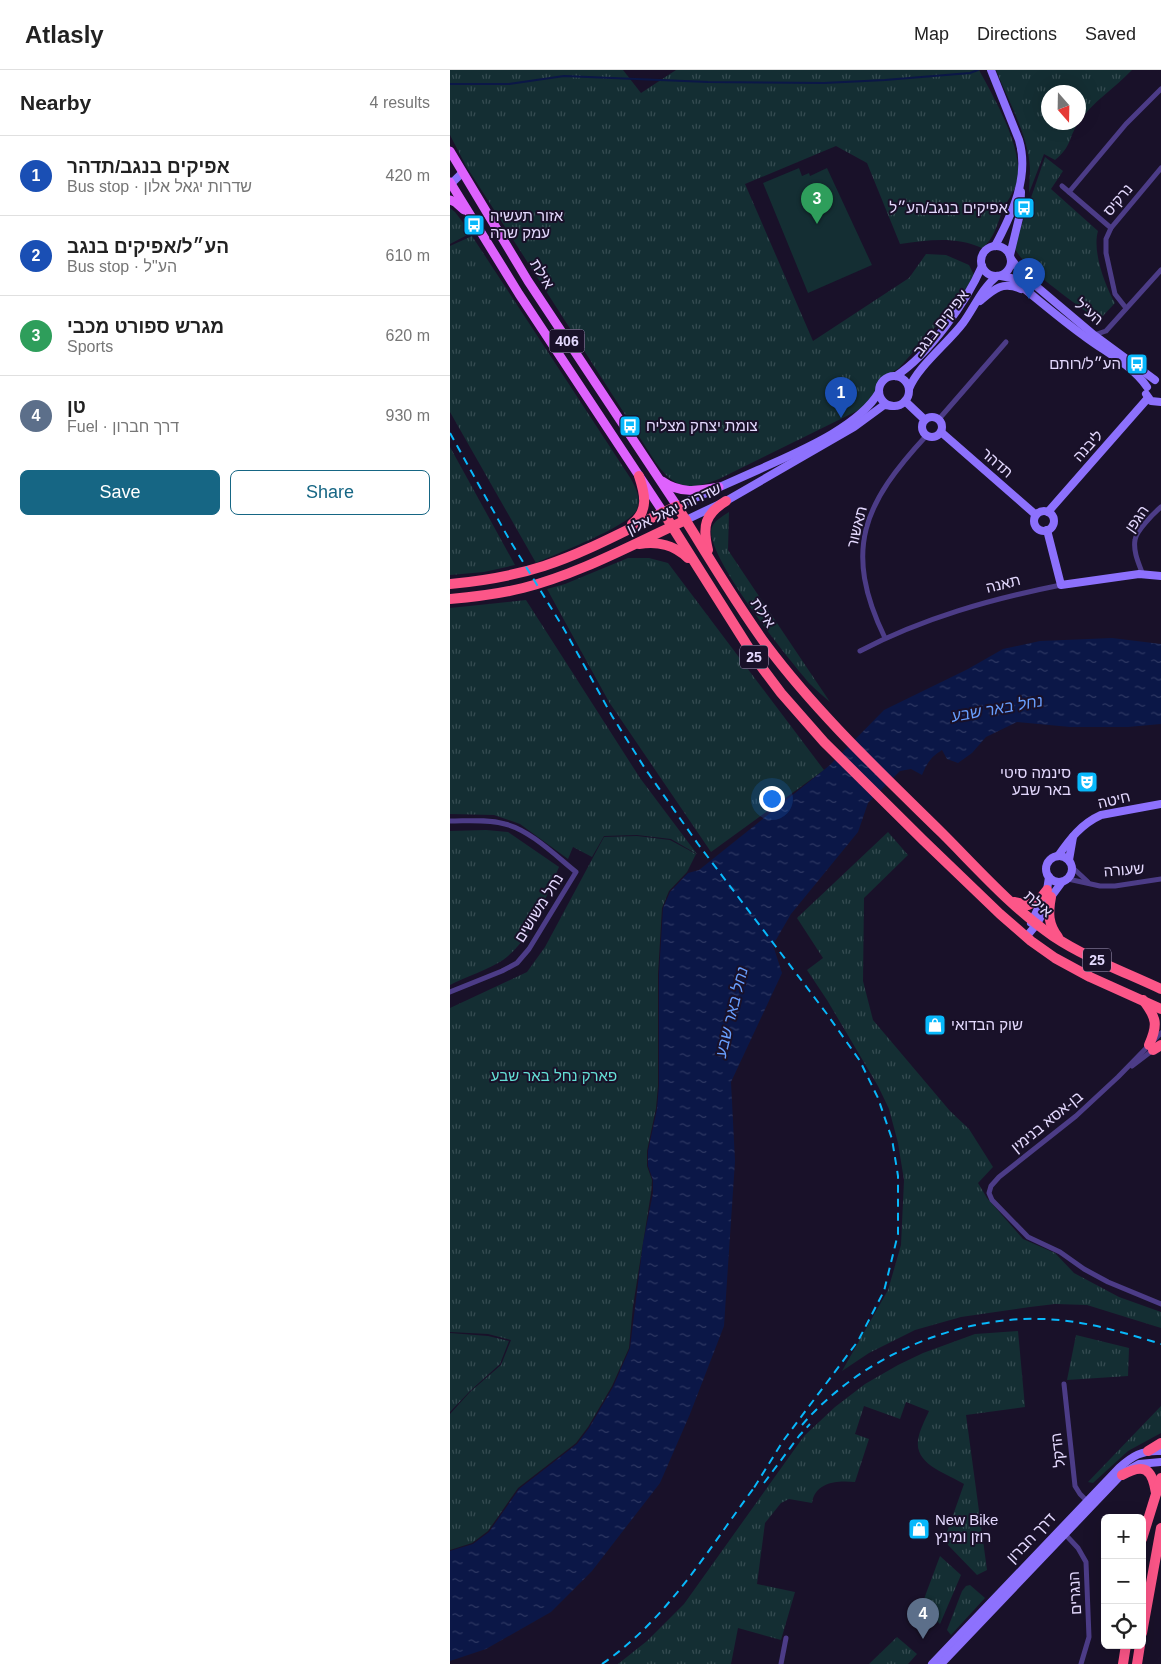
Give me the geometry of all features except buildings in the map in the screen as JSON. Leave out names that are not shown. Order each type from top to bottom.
[{"type":"highway","points":[[625,530],[641,516],[645,503],[644,490],[639,476]]},
{"type":"highway","points":[[715,567],[706,541],[705,529],[710,514],[726,501]]},
{"type":"highway","name":"שדרות יגאל אלון","points":[[450,584],[489,580],[546,565],[677,506]]},
{"type":"highway","name":"אילת","points":[[677,506],[767,646],[807,695],[890,782],[1035,922],[1064,943],[1098,961],[1161,989]]},
{"type":"highway","name":"אילת","points":[[663,512],[770,678],[793,708],[824,742],[924,842],[1026,937],[1054,958],[1161,1009]]},
{"type":"highway","name":"שדרות יגאל אלון","points":[[450,598],[492,594],[535,585],[561,576],[686,520]]},
{"type":"highway","points":[[631,545],[666,544],[680,551],[695,564]]},
{"type":"highway","points":[[1012,901],[1021,905],[1028,905],[1049,893]]},
{"type":"highway","points":[[1049,893],[1049,921],[1052,929],[1064,943]]},
{"type":"highway","points":[[1142,1000],[1154,1018],[1156,1046]]},
{"type":"highway","points":[[1148,1451],[1161,1442]]},
{"type":"highway","points":[[1122,1475],[1136,1469],[1148,1471],[1152,1476],[1156,1493]]},
{"type":"highway","points":[[1146,1526],[1161,1478]]},
{"type":"highway","points":[[1146,1611],[1161,1528]]},
{"type":"highway","points":[[1123,1664],[1125,1649]]},
{"type":"highway","points":[[1137,1664],[1139,1649]]},
{"type":"main road","name":"אילת","points":[[450,151],[528,281],[677,506]]},
{"type":"main road","name":"אילת","points":[[450,182],[519,294],[663,512]]},
{"type":"main road","points":[[450,200],[469,214]]},
{"type":"main road","points":[[658,479],[671,487],[685,491],[700,491],[719,487]]},
{"type":"street","points":[[992,72],[1022,150],[1024,168],[1009,216],[995,246]]},
{"type":"street","points":[[1069,192],[1126,124],[1161,89]]},
{"type":"street","name":"נרקיס","points":[[1126,308],[1115,294],[1106,253],[1106,239],[1110,228],[1161,168]]},
{"type":"street","points":[[450,182],[462,173]]},
{"type":"street","points":[[1011,257],[1004,248],[995,246],[990,247],[983,253],[980,262],[988,274],[999,276],[1009,269],[1020,214],[1020,185]]},
{"type":"street","points":[[1062,186],[1110,228]]},
{"type":"street","name":"הע\"ל","points":[[1011,257],[1023,276],[1094,335],[1158,380]]},
{"type":"street","name":"אפיקים בנגב","points":[[896,376],[914,362],[950,322],[973,286],[982,266]]},
{"type":"street","points":[[1094,335],[1106,330],[1161,270]]},
{"type":"street","name":"הע\"ל","points":[[999,276],[1011,278],[1083,336],[1142,379],[1147,387]]},
{"type":"street","name":"אפיקים בנגב","points":[[909,389],[917,376],[962,324],[987,286],[999,276]]},
{"type":"street","points":[[976,304],[1001,286],[1012,285],[1032,294]]},
{"type":"street","points":[[1105,343],[1106,330]]},
{"type":"street","points":[[939,419],[1006,342]]},
{"type":"street","points":[[896,376],[905,380],[909,389],[909,394],[905,401],[900,405],[893,406],[882,400],[879,392],[884,380],[888,377],[896,376]]},
{"type":"street","points":[[1158,380],[1147,387],[1148,398],[1154,402],[1161,402]]},
{"type":"street","name":"שדרות יגאל אלון","points":[[677,506],[799,451],[834,432],[866,409],[879,392]]},
{"type":"street","name":"ליבנה","points":[[1048,512],[1148,398]]},
{"type":"street","points":[[905,401],[925,420]]},
{"type":"street","name":"שדרות יגאל אלון","points":[[686,520],[726,501],[854,427],[884,406],[893,406]]},
{"type":"street","points":[[932,417],[939,419],[942,425],[941,432],[934,436],[927,435],[923,428],[925,420],[932,417]]},
{"type":"street","name":"תדהר","points":[[941,432],[1036,515]]},
{"type":"street","name":"תאשור","points":[[886,638],[875,616],[867,589],[863,556],[864,537],[869,518],[888,480],[927,435]]},
{"type":"street","name":"הגפן","points":[[1143,574],[1135,550],[1135,538],[1153,514],[1161,507]]},
{"type":"street","points":[[1040,511],[1048,512],[1054,520],[1052,526],[1047,530],[1041,530],[1036,527],[1034,521],[1036,515],[1040,511]]},
{"type":"street","points":[[1047,530],[1061,585]]},
{"type":"street","name":"תאנה","points":[[860,651],[886,638],[971,606],[1061,585],[1111,577],[1143,574],[1161,576]]},
{"type":"street","name":"חיטה","points":[[1026,937],[1049,893],[1047,864],[1058,856],[1077,831],[1101,815],[1161,804]]},
{"type":"street","name":"נחל משושים","points":[[450,820],[495,822],[512,826],[531,837],[576,872],[529,949],[517,962],[502,971],[450,992]]},
{"type":"street","name":"חיטה","points":[[1049,893],[1072,874],[1072,841],[1077,831]]},
{"type":"street","points":[[1058,856],[1064,857],[1071,864]]},
{"type":"street","name":"שעורה","points":[[1071,864],[1088,883]]},
{"type":"street","points":[[1049,877],[1053,881],[1065,881]]},
{"type":"street","name":"שעורה","points":[[1065,881],[1115,886],[1161,879]]},
{"type":"street","name":"בן-אסא בנימין","points":[[1161,1033],[1156,1046],[1118,1077],[1076,1116],[999,1177],[991,1186],[989,1193],[992,1200],[1028,1237],[1060,1252],[1108,1282],[1161,1304]]},
{"type":"street","name":"הדקל","points":[[1064,1384],[1075,1486],[1090,1503]]},
{"type":"street","name":"דרך חברון","points":[[932,1664],[1090,1503],[1128,1460],[1137,1454],[1148,1451],[1161,1451]]},
{"type":"street","name":"דרך חברון","points":[[1090,1503],[1122,1475],[1139,1464],[1161,1462]]},
{"type":"street","name":"דרך חברון","points":[[941,1664],[1063,1531]]},
{"type":"street","name":"הנגרים","points":[[1063,1531],[1083,1554],[1087,1573],[1089,1637],[1081,1664]]},
{"type":"street","points":[[781,1664],[786,1638]]},
{"type":"green space","points":[[450,70],[623,70],[641,93],[676,70],[979,70],[1000,110],[1013,142],[1017,157],[1018,172],[1016,185],[1002,212],[997,227],[982,248],[952,240],[932,240],[900,244],[867,163],[836,146],[745,184],[813,341],[909,278],[926,254],[946,255],[969,265],[974,275],[960,299],[899,368],[880,380],[875,392],[863,408],[719,479],[699,485],[683,485],[676,483],[656,463],[466,166],[450,135]]},
{"type":"green space","points":[[996,70],[1132,70],[1086,113],[1086,85],[1041,85],[1041,130],[1075,130],[1067,146],[1055,160],[1044,154],[1029,193],[1029,157],[1017,119]]},
{"type":"green space","points":[[1045,157],[1063,171],[1051,189],[1098,231],[1098,258],[1107,287],[1115,303],[1101,318],[1095,318],[1050,285],[1028,265],[1014,247]]},
{"type":"green space","points":[[799,168],[802,176],[809,173],[810,176],[827,168],[872,265],[808,293],[763,183]]},
{"type":"green space","points":[[450,208],[471,233],[450,244]]},
{"type":"green space","points":[[472,236],[631,479],[638,497],[637,509],[632,516],[591,539],[536,563],[450,412],[450,246]]},
{"type":"green space","points":[[450,447],[515,565],[484,572],[450,575]]},
{"type":"green space","points":[[729,512],[728,550],[830,702],[810,684],[768,632],[720,559],[713,540],[712,527],[717,520]]},
{"type":"green space","points":[[628,558],[649,558],[668,563],[824,770],[711,852],[609,702],[547,589],[565,584]]},
{"type":"green space","points":[[526,600],[640,778],[697,854],[671,839],[637,835],[604,836],[592,857],[573,847],[568,859],[520,824],[494,815],[450,814],[450,608]]},
{"type":"green space","points":[[486,830],[508,832],[559,867],[537,918],[513,951],[498,963],[450,985],[450,831]]},
{"type":"green space","points":[[888,832],[908,855],[864,898],[863,981],[873,1020],[950,1111],[969,1129],[993,1167],[978,1183],[987,1198],[1023,1239],[1055,1253],[1074,1273],[1119,1297],[1161,1312],[1161,1328],[1087,1305],[1055,1304],[1030,1307],[961,1317],[915,1330],[869,1353],[842,1371],[888,1290],[901,1245],[904,1180],[898,1143],[889,1109],[878,1086],[807,970],[823,958],[797,918]]},
{"type":"green space","name":"פארק נחל באר שבע","points":[[637,836],[670,840],[696,854],[687,872],[669,891],[662,908],[658,974],[658,1086],[656,1108],[647,1151],[647,1166],[652,1180],[633,1306],[629,1348],[612,1386],[588,1427],[576,1443],[518,1488],[488,1531],[472,1543],[450,1550],[450,1414],[470,1392],[501,1365],[511,1340],[488,1334],[450,1332],[450,1008],[527,972],[545,947],[604,837]]},
{"type":"green space","points":[[1018,1331],[1025,1407],[966,1415],[987,1570],[977,1575],[948,1545],[946,1535],[964,1484],[927,1463],[918,1449],[922,1426],[929,1411],[906,1402],[900,1419],[864,1406],[855,1434],[869,1439],[855,1482],[841,1481],[828,1484],[817,1491],[812,1503],[789,1499],[781,1503],[765,1523],[757,1584],[795,1592],[781,1640],[738,1628],[731,1664],[618,1664],[647,1641],[684,1604],[804,1436],[835,1407],[865,1384],[923,1353],[975,1334]]},
{"type":"green space","points":[[450,1333],[488,1336],[509,1341],[500,1364],[450,1412]]},
{"type":"green space","points":[[1076,1335],[1129,1348],[1128,1376],[1067,1380]]},
{"type":"green space","points":[[1161,1406],[1161,1433],[1128,1451],[1093,1483],[1088,1482]]},
{"type":"green space","points":[[940,1556],[961,1575],[940,1624],[921,1607]]},
{"type":"green space","points":[[970,1585],[985,1598],[951,1635],[947,1630],[962,1591],[966,1586]]},
{"type":"green space","points":[[897,1637],[917,1654],[908,1664],[869,1664]]},
{"type":"water","name":"נחל באר שבע","points":[[1112,638],[1161,644],[1161,724],[1128,727],[1070,727],[1017,722],[986,737],[972,753],[958,763],[947,759],[942,750],[930,761],[922,775],[911,769],[900,771],[868,803],[858,832],[791,914],[773,945],[782,973],[731,1082],[735,1161],[724,1326],[690,1414],[660,1483],[592,1571],[551,1612],[486,1649],[450,1661],[450,1551],[473,1544],[489,1532],[519,1489],[577,1444],[589,1428],[613,1387],[630,1348],[643,1243],[653,1193],[653,1180],[648,1166],[648,1151],[657,1109],[659,1086],[659,974],[663,908],[670,892],[688,873],[699,870],[830,765],[884,710],[968,669],[1003,649],[1040,641]]},
{"type":"waterway","points":[[450,84],[509,84],[564,76],[708,82],[824,83],[970,73],[978,70]]},
{"type":"railway","points":[[450,433],[509,539],[564,629],[612,716],[646,770],[698,844],[827,1014],[860,1061],[878,1098],[892,1139],[898,1176],[898,1234],[884,1291],[858,1341],[783,1441],[752,1491]]},
{"type":"railway","points":[[802,1425],[825,1401],[851,1380],[880,1362],[910,1346],[942,1334],[975,1325],[1009,1320],[1057,1320],[1102,1327],[1161,1344]]},
{"type":"railway","points":[[764,1483],[810,1424]]},
{"type":"railway","points":[[602,1664],[626,1646],[667,1604],[756,1485]]},
{"type":"place","name":"אפיקים בנגב/הע״ל","points":[[1024,208]]},
{"type":"place","name":"מגרש ספורט מכבי","points":[[817,224]]},
{"type":"place","name":"אזור תעשיה עמק שרה","points":[[474,225]]},
{"type":"place","name":"הע״ל/אפיקים בנגב","points":[[1029,299]]},
{"type":"place","name":"הע״ל/רותם","points":[[1137,364]]},
{"type":"place","name":"אפיקים בנגב/תדהר","points":[[841,418]]},
{"type":"place","name":"צומת יצחק מצליח","points":[[630,426]]},
{"type":"place","name":"סינמה סיטי באר שבע","points":[[1087,782]]},
{"type":"place","name":"שוק הבדואי","points":[[935,1025]]},
{"type":"place","name":"New Bike רוזן ומינץ","points":[[919,1529]]},
{"type":"place","name":"טן","points":[[923,1639]]}]
